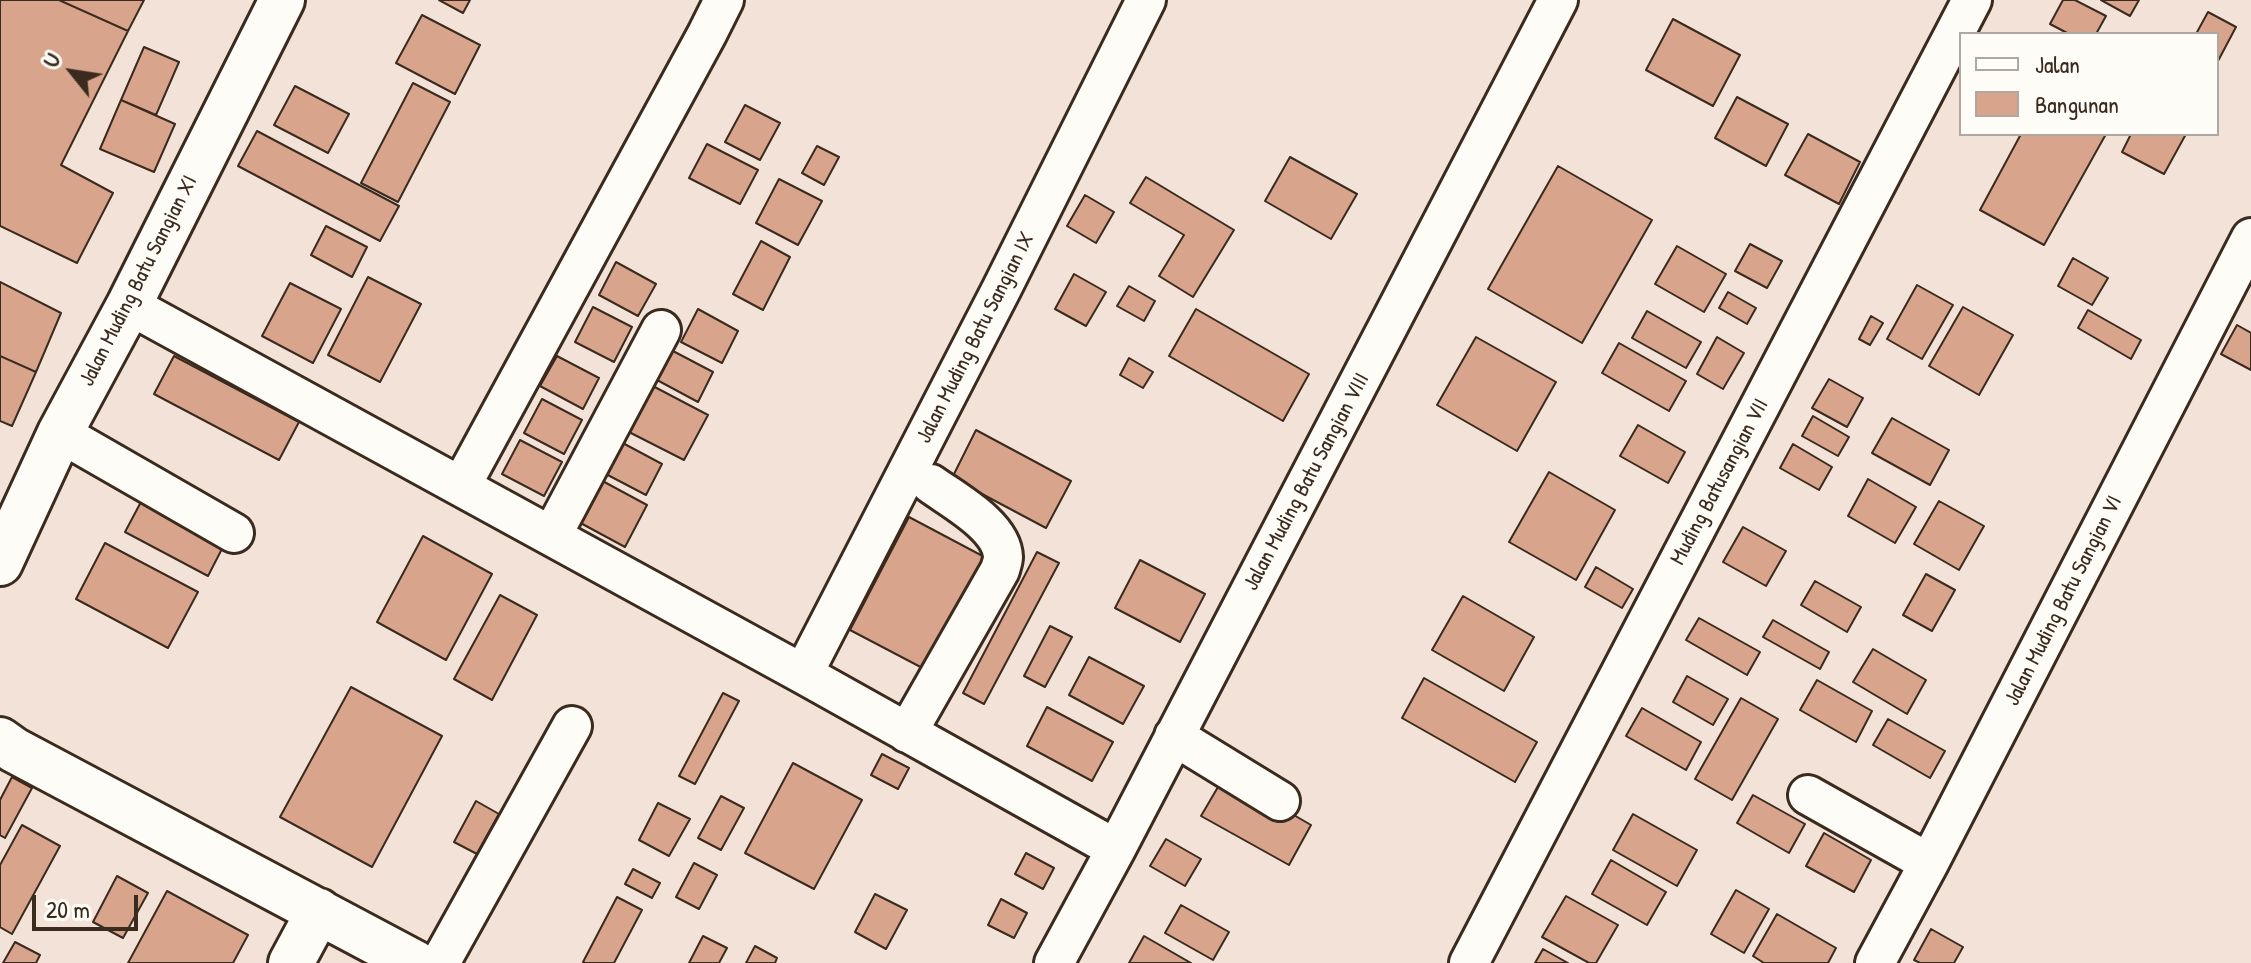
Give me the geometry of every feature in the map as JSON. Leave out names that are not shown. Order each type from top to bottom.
[{"type":"street","name":"Jalan Muding Batu Sangian XI","points":[[0,563],[60,433],[129,305],[282,0]]},
{"type":"street","points":[[461,486],[724,0]]},
{"type":"street","name":"Jalan Muding Batu Sangian IX","points":[[803,674],[1146,0]]},
{"type":"street","name":"Jalan Muding Batu Sangian VIII","points":[[1054,963],[1558,0]]},
{"type":"street","name":"Muding Batusangian VII","points":[[1469,963],[1972,0]]},
{"type":"street","name":"Jalan Muding Batu Sangian VI","points":[[1875,963],[2251,238]]},
{"type":"street","points":[[129,305],[552,535],[1116,849]]},
{"type":"street","points":[[552,535],[661,330]]},
{"type":"street","points":[[60,433],[234,533]]},
{"type":"street","points":[[907,733],[1000,570],[1003,557],[998,541],[984,522],[931,484]]},
{"type":"street","points":[[440,963],[572,726]]},
{"type":"street","points":[[1174,736],[1280,801]]},
{"type":"street","points":[[0,740],[415,963]]},
{"type":"street","points":[[1808,795],[1929,863]]},
{"type":"street","points":[[291,963],[319,911]]},
{"type":"building","points":[[0,0],[59,0],[128,31],[61,165],[113,193],[77,263],[0,226]]},
{"type":"building","points":[[59,0],[144,0],[128,31]]},
{"type":"building","points":[[439,0],[470,0],[463,13]]},
{"type":"building","points":[[2063,0],[2075,0],[2106,16],[2097,32],[2065,32],[2050,24]]},
{"type":"building","points":[[2101,0],[2139,0],[2130,16]]},
{"type":"building","points":[[2208,12],[2236,27],[2219,59],[2219,32],[2197,32]]},
{"type":"building","points":[[422,15],[480,45],[455,94],[396,63]]},
{"type":"building","points":[[1673,19],[1740,55],[1713,106],[1646,70]]},
{"type":"building","points":[[144,47],[179,62],[156,115],[121,100]]},
{"type":"building","points":[[413,83],[450,102],[398,202],[361,183]]},
{"type":"building","points":[[295,86],[349,114],[328,153],[274,125]]},
{"type":"building","points":[[1737,97],[1788,124],[1766,166],[1715,138]]},
{"type":"building","points":[[121,100],[175,124],[154,172],[100,149]]},
{"type":"building","points":[[745,105],[780,123],[760,160],[725,142]]},
{"type":"building","points":[[257,131],[399,206],[380,241],[238,166]]},
{"type":"building","points":[[1808,134],[1860,162],[1839,204],[1785,175]]},
{"type":"building","points":[[2020,136],[2105,136],[2044,245],[1980,210]]},
{"type":"building","points":[[2130,136],[2185,136],[2164,174],[2122,152]]},
{"type":"building","points":[[707,144],[758,170],[740,204],[689,178]]},
{"type":"building","points":[[817,146],[839,157],[824,185],[802,173]]},
{"type":"building","points":[[1290,157],[1357,194],[1331,239],[1265,201]]},
{"type":"building","points":[[1558,166],[1652,220],[1582,343],[1488,289]]},
{"type":"building","points":[[1146,177],[1234,230],[1193,297],[1159,276],[1184,235],[1130,203]]},
{"type":"building","points":[[779,179],[822,201],[798,245],[756,223]]},
{"type":"building","points":[[1085,195],[1114,212],[1096,243],[1067,226]]},
{"type":"building","points":[[326,226],[367,247],[352,277],[311,255]]},
{"type":"building","points":[[761,241],[790,257],[763,310],[733,294]]},
{"type":"building","points":[[1750,244],[1782,261],[1767,288],[1735,271]]},
{"type":"building","points":[[1677,246],[1726,274],[1704,312],[1655,284]]},
{"type":"building","points":[[2073,258],[2108,278],[2092,305],[2058,286]]},
{"type":"building","points":[[616,262],[656,284],[638,316],[599,295]]},
{"type":"building","points":[[1074,274],[1106,292],[1086,326],[1055,309]]},
{"type":"building","points":[[368,277],[421,304],[380,382],[328,355]]},
{"type":"building","points":[[0,282],[61,313],[36,372],[0,356]]},
{"type":"building","points":[[290,283],[341,309],[313,363],[262,336]]},
{"type":"building","points":[[1917,285],[1953,305],[1922,359],[1887,339]]},
{"type":"building","points":[[1129,286],[1155,301],[1144,321],[1117,306]]},
{"type":"building","points":[[1728,292],[1756,308],[1747,324],[1719,308]]},
{"type":"building","points":[[593,307],[632,327],[614,362],[575,342]]},
{"type":"building","points":[[1963,307],[2013,335],[1979,395],[1929,366]]},
{"type":"building","points":[[698,309],[738,331],[722,363],[681,342]]},
{"type":"building","points":[[1196,309],[1309,374],[1283,421],[1169,356]]},
{"type":"building","points":[[2088,310],[2141,340],[2131,359],[2078,328]]},
{"type":"building","points":[[1647,311],[1701,342],[1686,368],[1632,338]]},
{"type":"building","points":[[1871,316],[1883,323],[1870,345],[1859,339]]},
{"type":"building","points":[[2237,325],[2251,333],[2251,370],[2221,354]]},
{"type":"building","points":[[1476,337],[1556,382],[1517,451],[1437,405]]},
{"type":"building","points":[[1717,337],[1744,353],[1723,389],[1697,374]]},
{"type":"building","points":[[1619,343],[1686,381],[1669,411],[1602,373]]},
{"type":"building","points":[[673,351],[713,372],[698,402],[657,380]]},
{"type":"building","points":[[0,356],[36,372],[12,426],[0,421]]},
{"type":"building","points":[[174,356],[299,422],[279,460],[154,394]]},
{"type":"building","points":[[557,356],[599,378],[583,409],[540,386]]},
{"type":"building","points":[[1129,358],[1153,372],[1143,388],[1120,375]]},
{"type":"building","points":[[1829,379],[1863,398],[1847,427],[1812,408]]},
{"type":"building","points":[[649,384],[708,415],[684,460],[625,430]]},
{"type":"building","points":[[542,399],[582,420],[564,454],[524,433]]},
{"type":"building","points":[[1813,416],[1849,437],[1838,456],[1802,436]]},
{"type":"building","points":[[1892,418],[1949,450],[1930,485],[1872,453]]},
{"type":"building","points":[[1638,425],[1685,452],[1668,483],[1620,456]]},
{"type":"building","points":[[976,430],[1071,481],[1046,528],[952,478]]},
{"type":"building","points":[[520,440],[562,462],[544,496],[502,474]]},
{"type":"building","points":[[619,441],[662,464],[646,495],[602,472]]},
{"type":"building","points":[[1793,444],[1832,467],[1819,490],[1780,468]]},
{"type":"building","points":[[1549,472],[1615,510],[1576,580],[1509,542]]},
{"type":"building","points":[[597,478],[647,505],[625,547],[575,520]]},
{"type":"building","points":[[1868,479],[1916,507],[1895,543],[1848,516]]},
{"type":"building","points":[[142,500],[225,543],[208,576],[125,532]]},
{"type":"building","points":[[1939,501],[1984,526],[1959,570],[1914,544]]},
{"type":"building","points":[[909,517],[992,561],[932,673],[850,630]]},
{"type":"building","points":[[1743,527],[1786,551],[1766,586],[1723,562]]},
{"type":"building","points":[[423,536],[492,574],[446,660],[377,622]]},
{"type":"building","points":[[105,543],[198,592],[168,648],[76,599]]},
{"type":"building","points":[[1037,552],[1059,563],[984,704],[963,693]]},
{"type":"building","points":[[1140,560],[1205,594],[1180,642],[1115,608]]},
{"type":"building","points":[[1596,567],[1633,589],[1622,608],[1585,587]]},
{"type":"building","points":[[1926,574],[1955,590],[1932,631],[1903,615]]},
{"type":"building","points":[[1815,581],[1861,607],[1847,632],[1801,605]]},
{"type":"building","points":[[500,595],[537,615],[492,700],[454,679]]},
{"type":"building","points":[[1463,596],[1534,637],[1504,691],[1432,650]]},
{"type":"building","points":[[1699,618],[1760,652],[1747,675],[1686,640]]},
{"type":"building","points":[[1773,620],[1829,652],[1820,669],[1763,637]]},
{"type":"building","points":[[1050,626],[1072,637],[1045,687],[1024,676]]},
{"type":"building","points":[[1873,649],[1926,680],[1907,714],[1853,682]]},
{"type":"building","points":[[1089,657],[1144,686],[1123,724],[1069,695]]},
{"type":"building","points":[[1687,676],[1728,699],[1713,725],[1673,702]]},
{"type":"building","points":[[1424,678],[1537,742],[1515,782],[1402,718]]},
{"type":"building","points":[[1817,680],[1872,711],[1856,742],[1800,710]]},
{"type":"building","points":[[351,687],[442,736],[372,867],[280,817]]},
{"type":"building","points":[[723,693],[739,701],[695,784],[679,776]]},
{"type":"building","points":[[1741,698],[1778,719],[1732,800],[1695,779]]},
{"type":"building","points":[[1047,707],[1113,742],[1092,781],[1027,746]]},
{"type":"building","points":[[1642,708],[1701,742],[1686,770],[1626,736]]},
{"type":"building","points":[[1888,719],[1945,751],[1930,778],[1873,745]]},
{"type":"building","points":[[882,754],[909,768],[898,789],[871,775]]},
{"type":"building","points":[[793,763],[862,800],[814,889],[745,853]]},
{"type":"building","points":[[1225,775],[1311,825],[1289,865],[1201,816]]},
{"type":"building","points":[[12,777],[32,788],[5,838],[0,835],[0,800]]},
{"type":"building","points":[[1753,795],[1805,824],[1789,853],[1737,823]]},
{"type":"building","points":[[721,796],[744,808],[721,850],[698,838]]},
{"type":"building","points":[[476,801],[499,814],[477,854],[454,842]]},
{"type":"building","points":[[658,803],[690,819],[669,856],[639,840]]},
{"type":"building","points":[[1633,814],[1697,850],[1677,886],[1613,850]]},
{"type":"building","points":[[22,825],[60,846],[12,934],[0,927],[0,865]]},
{"type":"building","points":[[1824,833],[1871,860],[1854,892],[1806,866]]},
{"type":"building","points":[[1166,839],[1201,859],[1185,886],[1150,866]]},
{"type":"building","points":[[1026,853],[1054,868],[1043,889],[1015,874]]},
{"type":"building","points":[[1611,860],[1666,892],[1647,925],[1592,894]]},
{"type":"building","points":[[694,863],[717,875],[699,909],[676,897]]},
{"type":"building","points":[[633,869],[660,883],[652,898],[625,884]]},
{"type":"building","points":[[117,876],[148,893],[123,938],[93,922]]},
{"type":"building","points":[[1736,890],[1769,909],[1744,953],[1711,934]]},
{"type":"building","points":[[167,891],[248,935],[233,963],[128,963]]},
{"type":"building","points":[[875,894],[907,910],[886,949],[855,932]]},
{"type":"building","points":[[1566,896],[1618,925],[1596,963],[1589,963],[1542,937]]},
{"type":"building","points":[[617,897],[642,910],[614,963],[583,962]]},
{"type":"building","points":[[1001,899],[1027,913],[1014,938],[988,925]]},
{"type":"building","points":[[1181,905],[1229,932],[1213,960],[1165,933]]},
{"type":"building","points":[[1777,914],[1836,948],[1828,963],[1764,963],[1753,956]]},
{"type":"building","points":[[1931,929],[1963,947],[1954,963],[1920,963],[1914,960]]},
{"type":"building","points":[[703,936],[727,948],[719,963],[689,963]]},
{"type":"building","points":[[1144,936],[1191,963],[1129,963]]},
{"type":"building","points":[[15,942],[40,955],[36,963],[3,963]]},
{"type":"building","points":[[755,946],[777,958],[775,963],[746,963]]},
{"type":"building","points":[[1543,949],[1568,963],[1535,963]]}]
